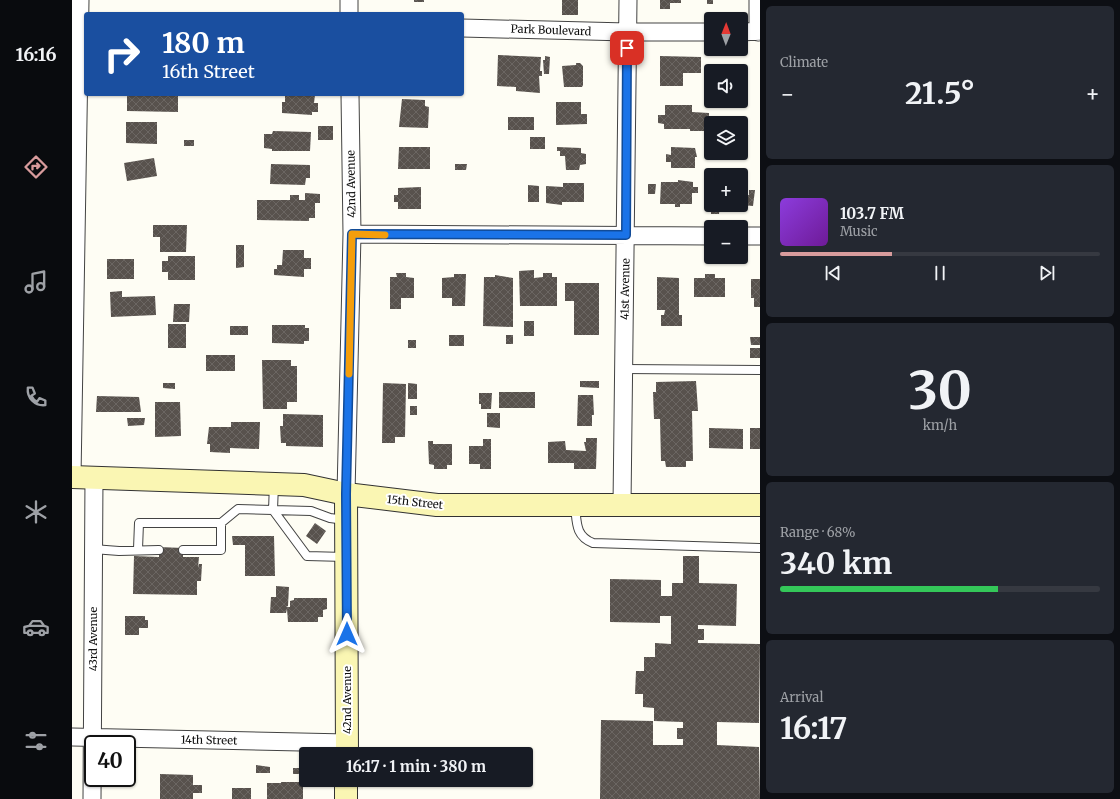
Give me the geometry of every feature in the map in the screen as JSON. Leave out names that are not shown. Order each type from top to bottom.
[{"type":"main road","name":"15th Street","points":[[72,478],[304,484],[346,494],[437,505],[760,505]]},
{"type":"main road","name":"42nd Avenue","points":[[346,494],[347,747]]},
{"type":"main road","points":[[346,787],[346,799]]},
{"type":"street","points":[[72,478],[75,154],[80,0]]},
{"type":"street","points":[[349,0],[349,12]]},
{"type":"street","name":"41st Avenue","points":[[622,505],[628,0]]},
{"type":"street","points":[[753,32],[758,0]]},
{"type":"street","name":"Park Boulevard","points":[[464,28],[628,32],[704,32]]},
{"type":"street","name":"42nd Avenue","points":[[346,494],[352,234],[350,96]]},
{"type":"street","points":[[352,234],[704,236]]},
{"type":"street","points":[[748,236],[760,236]]},
{"type":"street","name":"43rd Avenue","points":[[92,735],[94,478]]},
{"type":"street","name":"14th Street","points":[[72,737],[84,737]]},
{"type":"street","name":"14th Street","points":[[136,739],[324,747]]},
{"type":"street","name":"43rd Avenue","points":[[92,787],[92,799]]},
{"type":"lane","points":[[624,369],[760,370]]},
{"type":"lane","points":[[274,484],[273,510],[307,556],[346,557]]},
{"type":"lane","points":[[575,505],[578,531],[581,536],[593,543],[760,548]]},
{"type":"lane","points":[[138,549],[139,523],[221,523],[238,509],[311,512],[330,518],[346,520]]},
{"type":"lane","points":[[183,550],[221,550],[221,523]]},
{"type":"lane","points":[[93,549],[119,551],[138,549],[159,550]]},
{"type":"building","points":[[414,0],[424,0],[424,2],[414,2]]},
{"type":"building","points":[[562,0],[578,0],[578,15],[562,15]]},
{"type":"building","points":[[660,0],[681,0],[681,3],[670,3],[670,9],[660,9]]},
{"type":"building","points":[[707,0],[713,0],[713,4],[707,4]]},
{"type":"building","points":[[498,55],[541,57],[540,71],[542,71],[542,76],[539,76],[540,93],[516,91],[516,87],[497,86]]},
{"type":"building","points":[[545,56],[550,57],[549,74],[544,74],[543,60],[545,60]]},
{"type":"building","points":[[660,56],[701,57],[701,73],[683,73],[683,86],[660,86]]},
{"type":"building","points":[[576,63],[580,63],[583,66],[582,87],[564,87],[562,66],[576,65]]},
{"type":"building","points":[[127,96],[178,96],[178,112],[127,111]]},
{"type":"building","points":[[285,96],[315,96],[314,103],[318,103],[318,112],[312,112],[312,115],[282,113],[282,102],[285,102]]},
{"type":"building","points":[[402,99],[425,100],[425,106],[429,107],[428,128],[399,127]]},
{"type":"building","points":[[556,102],[581,102],[581,114],[587,114],[587,124],[556,125]]},
{"type":"building","points":[[665,105],[692,105],[692,112],[709,113],[709,116],[704,116],[704,131],[690,131],[690,129],[664,129],[664,124],[658,123],[658,115],[665,115]]},
{"type":"building","points":[[508,117],[534,117],[534,130],[508,130]]},
{"type":"building","points":[[126,122],[157,122],[157,144],[126,143]]},
{"type":"building","points":[[318,126],[333,126],[333,140],[318,140]]},
{"type":"building","points":[[273,131],[311,132],[310,151],[272,151],[272,149],[264,148],[264,134],[272,134]]},
{"type":"building","points":[[530,137],[545,137],[545,149],[530,149]]},
{"type":"building","points":[[184,140],[194,140],[194,146],[184,146]]},
{"type":"building","points":[[399,147],[430,147],[430,169],[398,169]]},
{"type":"building","points":[[557,147],[581,148],[581,153],[586,154],[586,164],[580,165],[579,170],[566,170],[565,156],[560,156],[560,151],[557,151]]},
{"type":"building","points":[[671,147],[695,148],[697,157],[695,157],[695,168],[671,168],[671,162],[666,162],[666,154],[671,155]]},
{"type":"building","points":[[154,158],[157,176],[127,181],[124,163]]},
{"type":"building","points":[[271,164],[310,165],[310,178],[306,178],[305,185],[270,184]]},
{"type":"building","points":[[455,164],[467,164],[466,170],[455,170]]},
{"type":"building","points":[[678,180],[693,182],[693,187],[698,187],[698,193],[692,193],[692,204],[680,204],[680,207],[675,207],[675,204],[660,204],[661,182],[678,182]]},
{"type":"building","points":[[563,183],[584,183],[584,202],[562,202],[562,205],[546,203],[546,186],[563,187]]},
{"type":"building","points":[[648,184],[656,184],[655,194],[648,194]]},
{"type":"building","points":[[528,185],[539,186],[539,202],[528,202]]},
{"type":"building","points":[[421,187],[421,209],[398,209],[398,202],[394,202],[394,195],[398,195],[398,188]]},
{"type":"building","points":[[749,190],[755,190],[753,206],[748,206]]},
{"type":"building","points":[[305,193],[320,194],[320,203],[315,203],[315,218],[309,218],[309,221],[257,220],[257,200],[290,200],[290,195],[299,195],[299,200],[305,200]]},
{"type":"building","points":[[711,212],[719,212],[719,214],[711,214]]},
{"type":"building","points":[[153,225],[187,225],[186,252],[160,252],[160,237],[153,237]]},
{"type":"building","points":[[236,245],[244,245],[244,267],[236,268]]},
{"type":"building","points":[[283,250],[304,250],[304,258],[311,258],[311,269],[304,269],[304,277],[274,275],[274,269],[277,269],[277,265],[282,265]]},
{"type":"building","points":[[168,256],[195,256],[195,280],[168,280],[168,272],[162,272],[162,261],[168,261]]},
{"type":"building","points":[[107,259],[134,259],[134,279],[107,279]]},
{"type":"building","points":[[534,270],[534,278],[543,277],[543,273],[552,273],[552,277],[557,277],[557,306],[520,306],[519,271]]},
{"type":"building","points":[[396,273],[406,273],[406,277],[414,278],[414,298],[401,298],[401,309],[390,309],[390,277],[397,277]]},
{"type":"building","points":[[454,274],[466,274],[465,306],[452,306],[452,298],[442,298],[442,278],[454,277]]},
{"type":"building","points":[[705,274],[715,274],[715,278],[725,278],[725,297],[694,297],[694,278],[705,278]]},
{"type":"building","points":[[495,275],[513,278],[513,327],[483,326],[484,277],[495,277]]},
{"type":"building","points":[[657,277],[679,278],[679,315],[682,315],[682,326],[661,326],[661,315],[664,315],[665,310],[657,310]]},
{"type":"building","points":[[751,279],[760,279],[760,307],[754,307],[754,298],[751,298]]},
{"type":"building","points":[[565,283],[599,283],[599,335],[574,335],[574,301],[565,301]]},
{"type":"building","points":[[122,291],[122,297],[155,296],[156,315],[111,317],[110,292]]},
{"type":"building","points":[[174,304],[190,304],[189,322],[173,322]]},
{"type":"building","points":[[524,321],[534,321],[534,336],[524,336]]},
{"type":"building","points":[[168,324],[186,324],[186,348],[168,348]]},
{"type":"building","points":[[272,325],[305,325],[305,328],[309,328],[309,341],[304,341],[304,344],[272,343]]},
{"type":"building","points":[[230,326],[248,326],[248,335],[230,335]]},
{"type":"building","points":[[449,335],[464,335],[464,346],[449,346]]},
{"type":"building","points":[[506,335],[513,335],[513,344],[506,344]]},
{"type":"building","points":[[750,337],[760,337],[760,345],[751,345]]},
{"type":"building","points":[[408,340],[416,340],[416,348],[408,348]]},
{"type":"building","points":[[750,348],[760,348],[760,358],[750,358]]},
{"type":"building","points":[[206,355],[235,355],[235,371],[206,371]]},
{"type":"building","points":[[262,360],[291,360],[291,366],[297,366],[297,402],[287,402],[287,409],[263,409]]},
{"type":"building","points":[[580,381],[599,381],[599,388],[580,387]]},
{"type":"building","points":[[696,381],[698,411],[692,411],[693,461],[686,461],[686,467],[666,467],[665,461],[661,461],[660,419],[654,419],[653,392],[656,392],[656,382]]},
{"type":"building","points":[[163,383],[175,383],[175,389],[163,388]]},
{"type":"building","points":[[383,383],[406,384],[405,437],[395,437],[395,443],[382,443]]},
{"type":"building","points":[[408,383],[417,384],[417,399],[408,399]]},
{"type":"building","points":[[499,392],[535,392],[535,408],[499,408]]},
{"type":"building","points":[[479,393],[492,393],[491,409],[481,409],[481,404],[479,404]]},
{"type":"building","points":[[578,395],[593,395],[594,415],[592,415],[592,426],[577,426]]},
{"type":"building","points":[[97,396],[139,397],[141,412],[96,412]]},
{"type":"building","points":[[155,402],[180,402],[181,436],[155,437]]},
{"type":"building","points":[[410,406],[417,406],[417,415],[410,415]]},
{"type":"building","points":[[487,413],[500,413],[500,428],[487,427]]},
{"type":"building","points":[[283,414],[323,415],[323,447],[286,446],[286,443],[281,443],[280,426],[283,426]]},
{"type":"building","points":[[127,418],[145,418],[144,425],[128,426]]},
{"type":"building","points":[[231,422],[260,422],[259,449],[230,448],[230,453],[210,452],[210,444],[207,444],[209,427],[231,427]]},
{"type":"building","points":[[709,428],[743,429],[743,449],[709,448]]},
{"type":"building","points":[[750,428],[760,428],[760,449],[750,449]]},
{"type":"building","points":[[586,438],[597,438],[596,469],[574,469],[574,463],[548,463],[548,442],[565,441],[566,450],[586,451],[584,442],[586,442]]},
{"type":"building","points":[[483,439],[491,439],[491,469],[480,469],[480,464],[469,464],[469,446],[483,446]]},
{"type":"building","points":[[428,441],[433,441],[433,444],[452,444],[452,465],[447,465],[447,469],[434,469],[434,465],[429,464]]},
{"type":"building","points":[[315,523],[326,531],[317,544],[306,536]]},
{"type":"building","points":[[232,536],[245,536],[245,545],[233,545]]},
{"type":"building","points":[[245,536],[274,536],[275,576],[245,576]]},
{"type":"building","points":[[159,547],[183,548],[183,557],[199,557],[198,568],[199,564],[202,564],[201,581],[197,581],[197,595],[133,594],[134,556],[159,557]]},
{"type":"building","points":[[683,556],[699,556],[699,583],[737,584],[736,626],[698,625],[698,629],[704,629],[704,640],[698,640],[698,643],[760,644],[759,723],[717,722],[717,745],[759,747],[760,799],[600,799],[601,720],[653,721],[653,745],[683,745],[683,739],[677,739],[677,728],[683,728],[683,722],[654,721],[654,708],[643,707],[643,694],[635,694],[636,671],[644,671],[644,657],[655,657],[655,643],[671,644],[671,616],[660,616],[660,623],[610,622],[610,579],[661,580],[661,596],[672,596],[672,583],[683,583]]},
{"type":"building","points":[[276,586],[289,587],[288,606],[286,607],[290,607],[290,601],[294,600],[294,598],[327,598],[327,609],[323,610],[323,617],[318,617],[318,622],[288,622],[287,609],[286,613],[270,613],[271,597],[276,597]]},
{"type":"building","points":[[125,616],[145,616],[145,620],[148,620],[148,628],[139,628],[139,635],[125,635]]},
{"type":"building","points":[[256,765],[270,767],[270,773],[256,773]]},
{"type":"building","points":[[293,768],[299,768],[299,774],[293,774]]},
{"type":"building","points":[[160,774],[193,775],[193,785],[202,785],[202,793],[193,793],[193,799],[160,799]]},
{"type":"building","points":[[299,782],[299,787],[303,787],[303,799],[267,799],[267,783]]},
{"type":"building","points":[[232,788],[251,788],[251,799],[232,799]]},
{"type":"slow traffic","points":[[349,374],[352,234],[385,235]]},
{"type":"route","points":[[347,634],[346,494],[352,234],[626,235],[627,48]]}]
